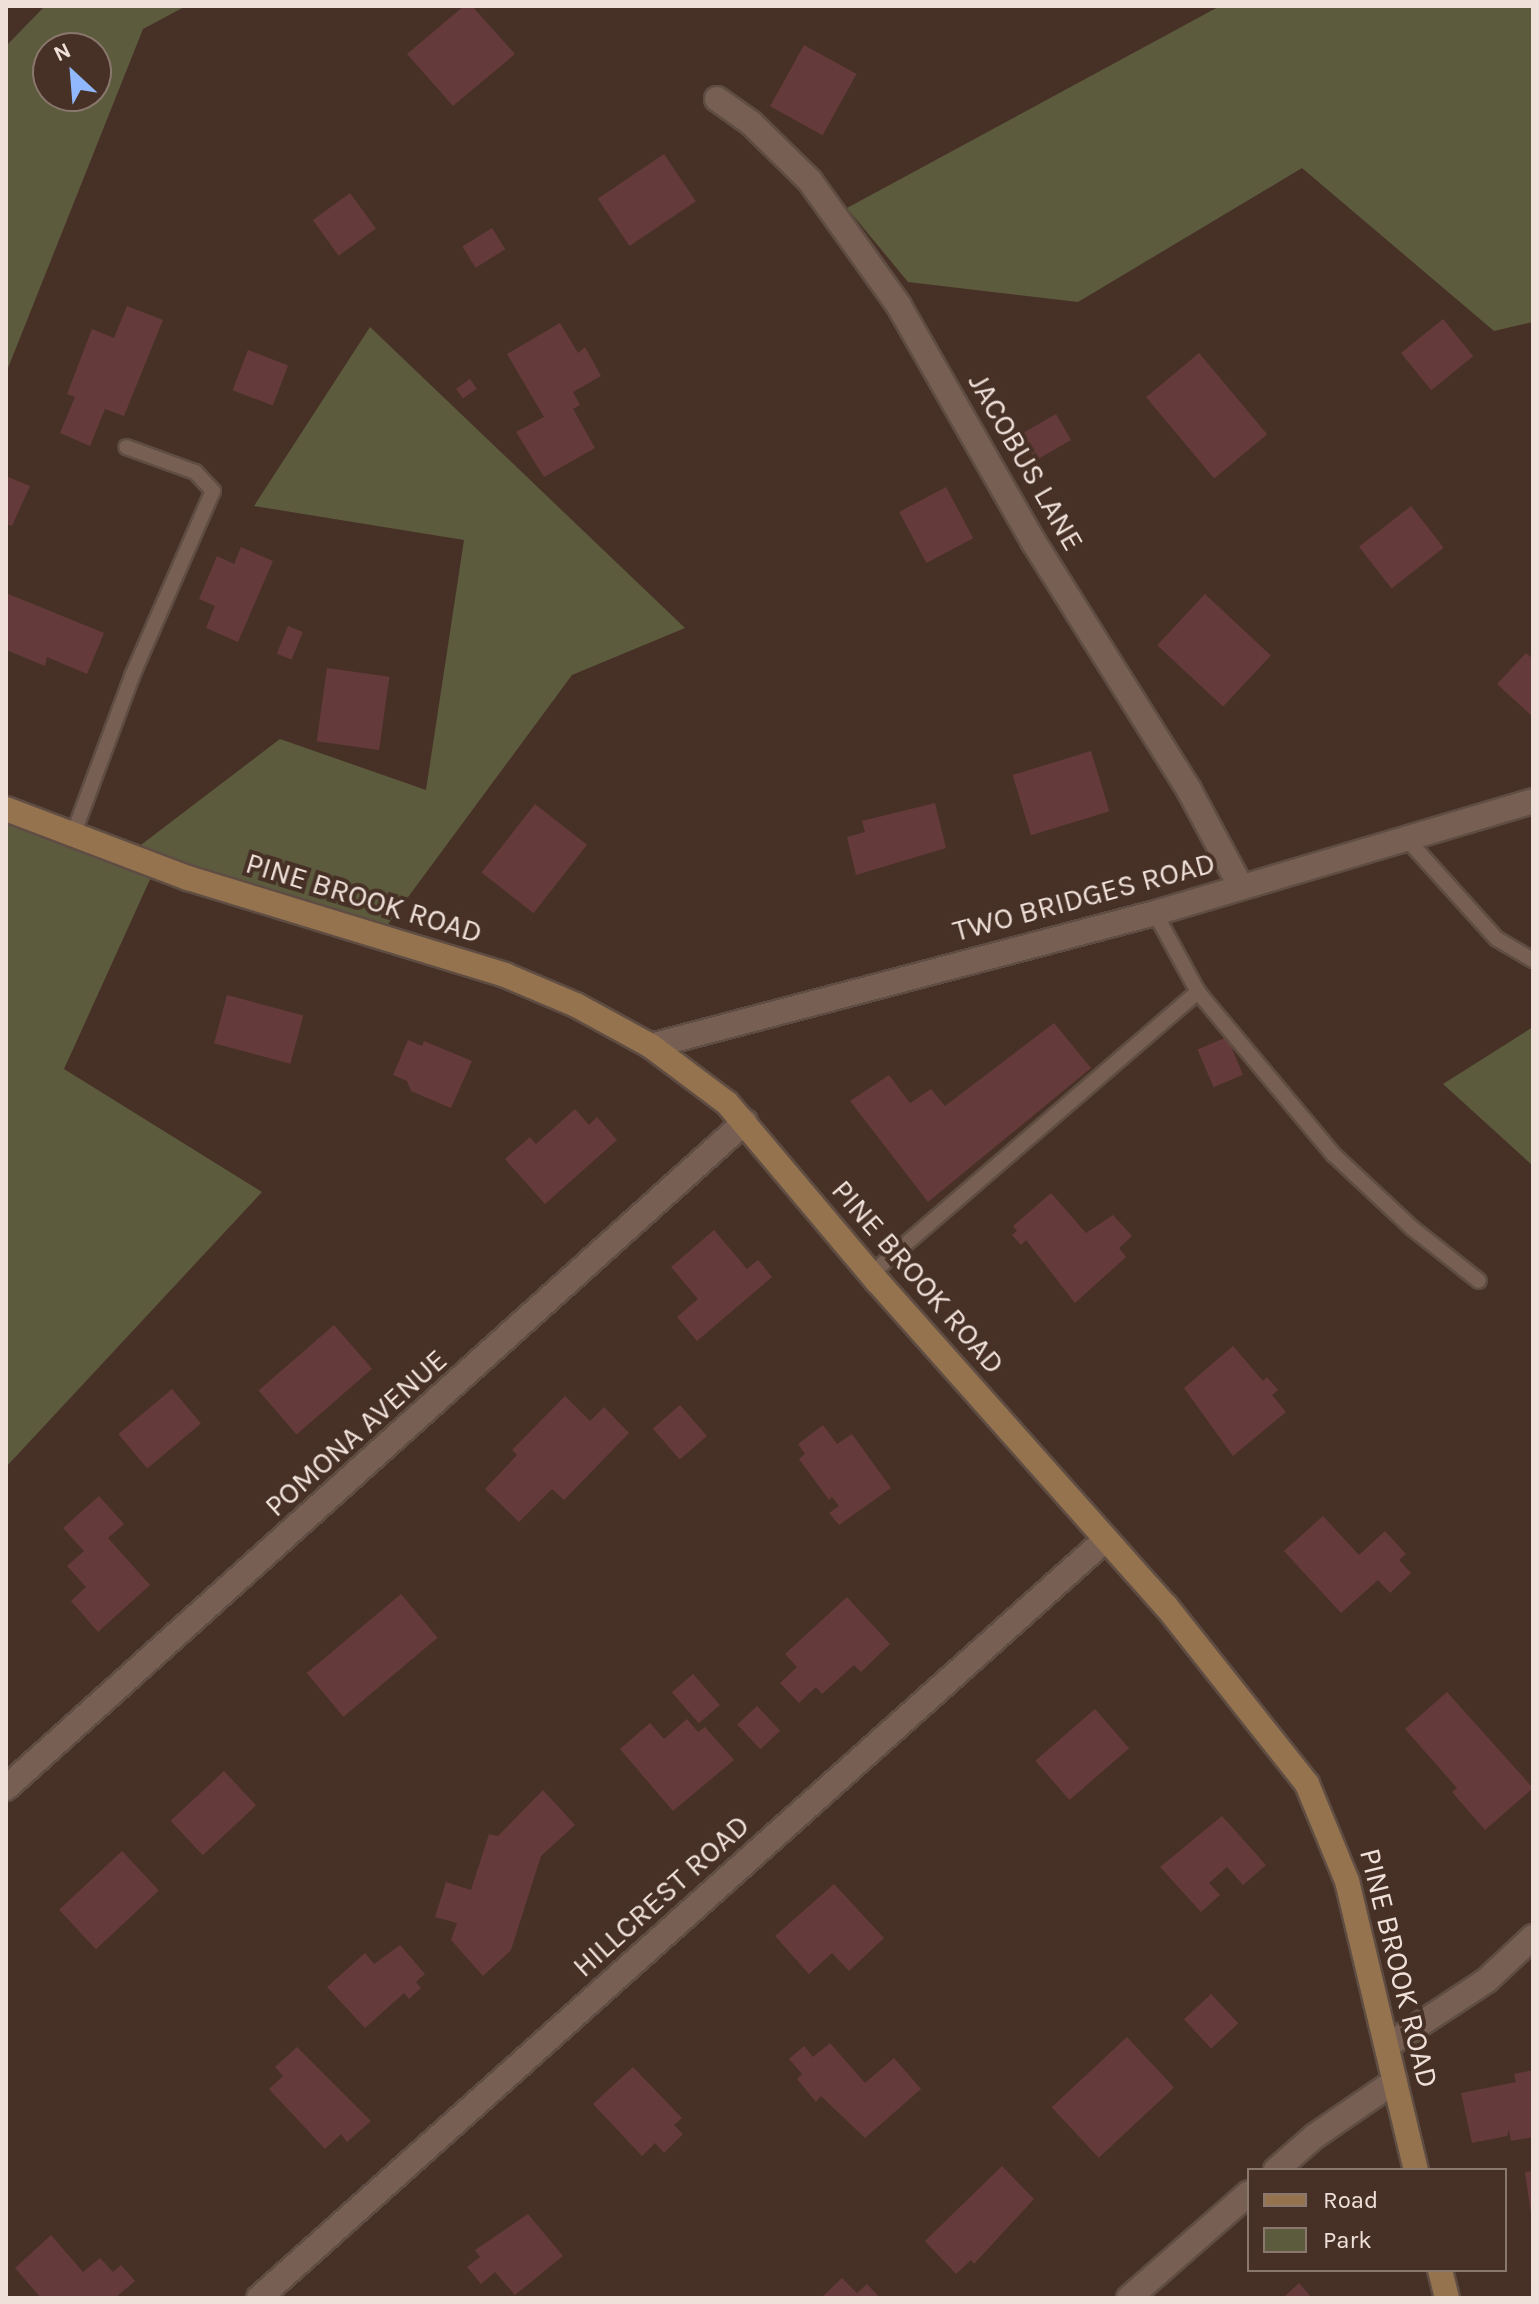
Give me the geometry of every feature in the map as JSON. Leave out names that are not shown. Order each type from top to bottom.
[{"type":"street","name":"JACOBUS LANE","points":[[717,99],[751,123],[810,181],[899,306],[1046,564],[1189,790],[1241,887]]},
{"type":"street","name":"TWO BRIDGES ROAD","points":[[651,1046],[1155,913],[1533,801]]},
{"type":"street","name":"PINE BROOK ROAD","points":[[6,809],[188,878],[505,975],[651,1046],[687,1070],[745,1122],[871,1274],[1166,1606],[1307,1784],[1347,1881],[1390,2044],[1395,2081],[1416,2168]]},
{"type":"street","name":"POMONA AVENUE","points":[[6,1788],[745,1122]]},
{"type":"street","name":"HILLCREST ROAD","points":[[259,2298],[1105,1540]]},
{"type":"street","points":[[1390,2044],[1487,1980],[1533,1937]]},
{"type":"street","points":[[1278,2168],[1315,2136],[1395,2081]]},
{"type":"street","points":[[1129,2298],[1247,2195]]},
{"type":"street","points":[[1440,2272],[1447,2298]]},
{"type":"lane","points":[[73,835],[132,676],[213,491],[195,472],[126,447]]},
{"type":"lane","points":[[1405,837],[1497,939],[1533,960]]},
{"type":"lane","points":[[1155,913],[1198,992],[1334,1155],[1412,1228],[1479,1281]]},
{"type":"lane","points":[[871,1274],[1198,992]]},
{"type":"green space","points":[[45,6],[186,6],[143,29],[112,107],[112,32],[32,32],[32,112],[110,112],[6,373],[6,46]]},
{"type":"green space","points":[[1220,6],[1533,6],[1533,322],[1494,331],[1302,168],[1078,302],[908,282],[847,208]]},
{"type":"green space","points":[[370,327],[685,628],[572,675],[383,931],[157,864],[64,1069],[262,1192],[6,1467],[6,807],[129,854],[280,739],[426,790],[464,540],[254,506]]},
{"type":"green space","points":[[1533,1027],[1533,1166],[1443,1084]]},
{"type":"building","points":[[464,6],[472,6],[515,54],[453,106],[407,54]]},
{"type":"building","points":[[804,45],[856,74],[823,135],[770,106]]},
{"type":"building","points":[[664,154],[696,201],[630,246],[598,199]]},
{"type":"building","points":[[350,193],[376,229],[339,256],[313,220]]},
{"type":"building","points":[[492,228],[505,249],[476,268],[462,247]]},
{"type":"building","points":[[127,306],[163,320],[124,416],[105,409],[90,446],[60,433],[75,397],[67,394],[92,329],[114,338]]},
{"type":"building","points":[[1443,319],[1473,356],[1431,390],[1401,353]]},
{"type":"building","points":[[560,323],[578,353],[585,347],[601,376],[573,392],[580,405],[573,409],[595,448],[544,477],[516,432],[544,417],[507,354]]},
{"type":"building","points":[[248,350],[288,365],[273,406],[233,390]]},
{"type":"building","points":[[1199,353],[1267,434],[1214,479],[1146,397]]},
{"type":"building","points":[[470,379],[477,389],[463,399],[456,389]]},
{"type":"building","points":[[1056,414],[1071,440],[1035,460],[1020,434]]},
{"type":"building","points":[[6,476],[30,486],[12,526],[6,524]]},
{"type":"building","points":[[946,487],[973,538],[926,563],[899,512]]},
{"type":"building","points":[[1411,506],[1444,548],[1392,588],[1359,547]]},
{"type":"building","points":[[241,547],[273,561],[238,642],[206,628],[215,606],[199,599],[217,556],[234,564]]},
{"type":"building","points":[[6,593],[104,633],[87,674],[47,657],[45,666],[6,650]]},
{"type":"building","points":[[1205,594],[1271,655],[1223,707],[1157,645]]},
{"type":"building","points":[[288,626],[303,632],[292,660],[277,654]]},
{"type":"building","points":[[1526,653],[1533,659],[1533,717],[1497,684]]},
{"type":"building","points":[[327,668],[389,677],[379,750],[317,741]]},
{"type":"building","points":[[1091,751],[1109,811],[1031,835],[1013,775]]},
{"type":"building","points":[[935,803],[946,848],[856,875],[847,837],[865,832],[862,821]]},
{"type":"building","points":[[535,804],[587,845],[533,913],[481,873]]},
{"type":"building","points":[[227,995],[303,1015],[290,1064],[214,1043]]},
{"type":"building","points":[[1054,1023],[1091,1068],[928,1202],[850,1101],[889,1075],[910,1103],[931,1089],[945,1106]]},
{"type":"building","points":[[1227,1037],[1243,1075],[1214,1087],[1198,1050]]},
{"type":"building","points":[[408,1040],[422,1046],[424,1041],[472,1061],[451,1108],[411,1091],[407,1081],[393,1075]]},
{"type":"building","points":[[575,1109],[589,1125],[597,1117],[617,1140],[545,1204],[505,1159],[530,1137],[536,1144]]},
{"type":"building","points":[[1051,1193],[1086,1233],[1113,1215],[1132,1236],[1119,1248],[1126,1257],[1075,1303],[1026,1240],[1021,1245],[1012,1235],[1017,1231],[1013,1226]]},
{"type":"building","points":[[714,1230],[747,1269],[758,1260],[772,1277],[697,1341],[677,1317],[698,1299],[671,1267]]},
{"type":"building","points":[[334,1325],[372,1369],[297,1434],[259,1391]]},
{"type":"building","points":[[1233,1346],[1263,1381],[1267,1377],[1278,1390],[1272,1395],[1286,1412],[1233,1456],[1184,1388]]},
{"type":"building","points":[[172,1389],[201,1423],[147,1468],[118,1434]]},
{"type":"building","points":[[565,1396],[590,1421],[604,1407],[629,1433],[564,1500],[552,1489],[519,1522],[485,1489],[517,1455],[512,1450]]},
{"type":"building","points":[[680,1405],[707,1436],[680,1460],[653,1429]]},
{"type":"building","points":[[823,1425],[837,1444],[852,1434],[891,1488],[839,1525],[829,1513],[839,1506],[832,1497],[829,1500],[799,1459],[805,1454],[798,1444]]},
{"type":"building","points":[[99,1496],[124,1524],[108,1538],[150,1585],[98,1632],[71,1601],[86,1587],[67,1566],[84,1551],[63,1528]]},
{"type":"building","points":[[1323,1516],[1359,1555],[1385,1531],[1406,1554],[1399,1560],[1411,1573],[1390,1593],[1378,1580],[1341,1613],[1284,1551]]},
{"type":"building","points":[[401,1594],[438,1638],[343,1717],[307,1673]]},
{"type":"building","points":[[847,1597],[890,1644],[861,1672],[854,1665],[822,1694],[816,1687],[799,1703],[780,1683],[797,1667],[785,1654]]},
{"type":"building","points":[[693,1674],[720,1705],[699,1723],[672,1692]]},
{"type":"building","points":[[1447,1692],[1533,1788],[1485,1830],[1452,1792],[1457,1788],[1405,1729]]},
{"type":"building","points":[[757,1706],[780,1731],[760,1749],[737,1724]]},
{"type":"building","points":[[1095,1709],[1129,1748],[1069,1800],[1035,1761]]},
{"type":"building","points":[[687,1719],[698,1732],[705,1727],[734,1760],[673,1811],[620,1749],[650,1723],[664,1739]]},
{"type":"building","points":[[224,1771],[256,1805],[203,1855],[171,1821]]},
{"type":"building","points":[[543,1790],[575,1825],[541,1856],[511,1950],[483,1976],[451,1940],[457,1923],[435,1917],[446,1882],[471,1890],[489,1834],[498,1836]]},
{"type":"building","points":[[1222,1816],[1266,1865],[1243,1885],[1227,1867],[1209,1883],[1220,1895],[1201,1912],[1160,1867]]},
{"type":"building","points":[[122,1851],[159,1890],[96,1949],[59,1910]]},
{"type":"building","points":[[834,1884],[884,1938],[849,1971],[832,1953],[809,1974],[775,1936]]},
{"type":"building","points":[[400,1945],[425,1974],[416,1982],[421,1988],[409,1999],[404,1993],[365,2028],[327,1987],[365,1953],[374,1964]]},
{"type":"building","points":[[1211,1994],[1238,2023],[1211,2048],[1184,2019]]},
{"type":"building","points":[[1127,2037],[1174,2087],[1099,2158],[1052,2107]]},
{"type":"building","points":[[830,2043],[865,2083],[894,2058],[921,2089],[865,2138],[821,2096],[816,2102],[797,2079],[802,2074],[789,2059],[804,2046],[813,2057]]},
{"type":"building","points":[[297,2047],[371,2121],[347,2142],[341,2134],[325,2149],[269,2089],[283,2076],[275,2067]]},
{"type":"building","points":[[633,2067],[682,2118],[674,2125],[683,2134],[664,2153],[655,2143],[642,2156],[593,2104]]},
{"type":"building","points":[[1533,2070],[1533,2137],[1511,2141],[1509,2130],[1507,2136],[1472,2143],[1461,2093],[1516,2082],[1514,2074]]},
{"type":"building","points":[[1002,2166],[1034,2199],[974,2264],[971,2260],[956,2274],[925,2241]]},
{"type":"building","points":[[1533,2171],[1533,2214],[1531,2214],[1525,2172]]},
{"type":"building","points":[[528,2214],[563,2256],[515,2295],[495,2272],[481,2284],[467,2267],[480,2257],[475,2250]]},
{"type":"building","points":[[51,2235],[83,2272],[100,2258],[113,2272],[121,2265],[135,2281],[115,2298],[41,2298],[15,2268]]},
{"type":"building","points":[[842,2278],[857,2293],[867,2284],[880,2298],[821,2298]]},
{"type":"building","points":[[1299,2283],[1312,2298],[1283,2298]]}]
